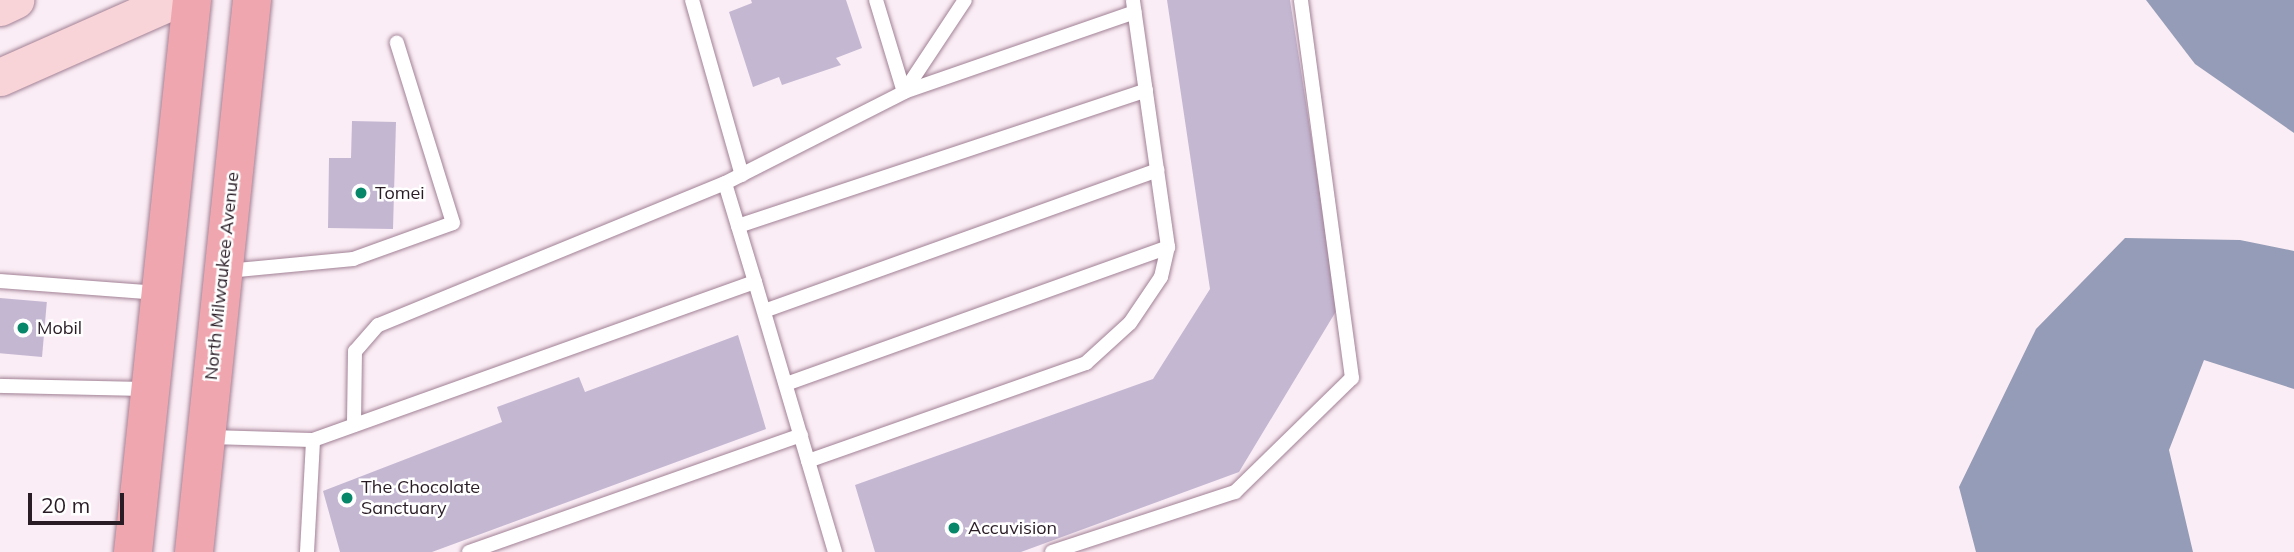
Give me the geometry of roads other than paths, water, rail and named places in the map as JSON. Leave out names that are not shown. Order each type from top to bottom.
[{"type":"main road","points":[[0,7],[15,0]]},
{"type":"main road","points":[[0,77],[174,0]]},
{"type":"main road","points":[[133,552],[191,0]]},
{"type":"main road","name":"North Milwaukee Avenue","points":[[194,552],[221,272],[252,0]]},
{"type":"lane","points":[[692,0],[742,175]]},
{"type":"lane","points":[[876,0],[904,92]]},
{"type":"lane","points":[[904,92],[965,0]]},
{"type":"lane","points":[[1052,552],[1235,492],[1352,378],[1301,0]]},
{"type":"lane","points":[[354,425],[355,351],[378,325],[725,183],[904,92],[1134,6],[1168,247],[1161,277],[1130,323],[1086,363],[808,461]]},
{"type":"lane","points":[[221,272],[353,259],[453,223],[397,43]]},
{"type":"lane","points":[[738,226],[1146,90]]},
{"type":"lane","points":[[764,311],[1157,170]]},
{"type":"lane","points":[[725,183],[835,552]]},
{"type":"lane","points":[[786,384],[1168,247]]},
{"type":"lane","points":[[0,281],[159,293]]},
{"type":"lane","points":[[204,437],[313,440],[755,282]]},
{"type":"lane","points":[[0,386],[149,389]]},
{"type":"lane","points":[[470,552],[800,435]]},
{"type":"lane","points":[[307,552],[313,440]]},
{"type":"water","points":[[2146,0],[2294,0],[2294,133],[2195,64]]},
{"type":"water","points":[[2125,238],[2240,240],[2294,251],[2294,389],[2204,360],[2169,450],[2193,552],[1976,552],[1959,487],[2036,329]]},
{"type":"place","name":"Tomei","points":[[361,193]]},
{"type":"place","name":"Mobil","points":[[23,328]]},
{"type":"place","name":"The Chocolate Sanctuary","points":[[347,498]]},
{"type":"place","name":"Accuvision","points":[[954,528]]}]
